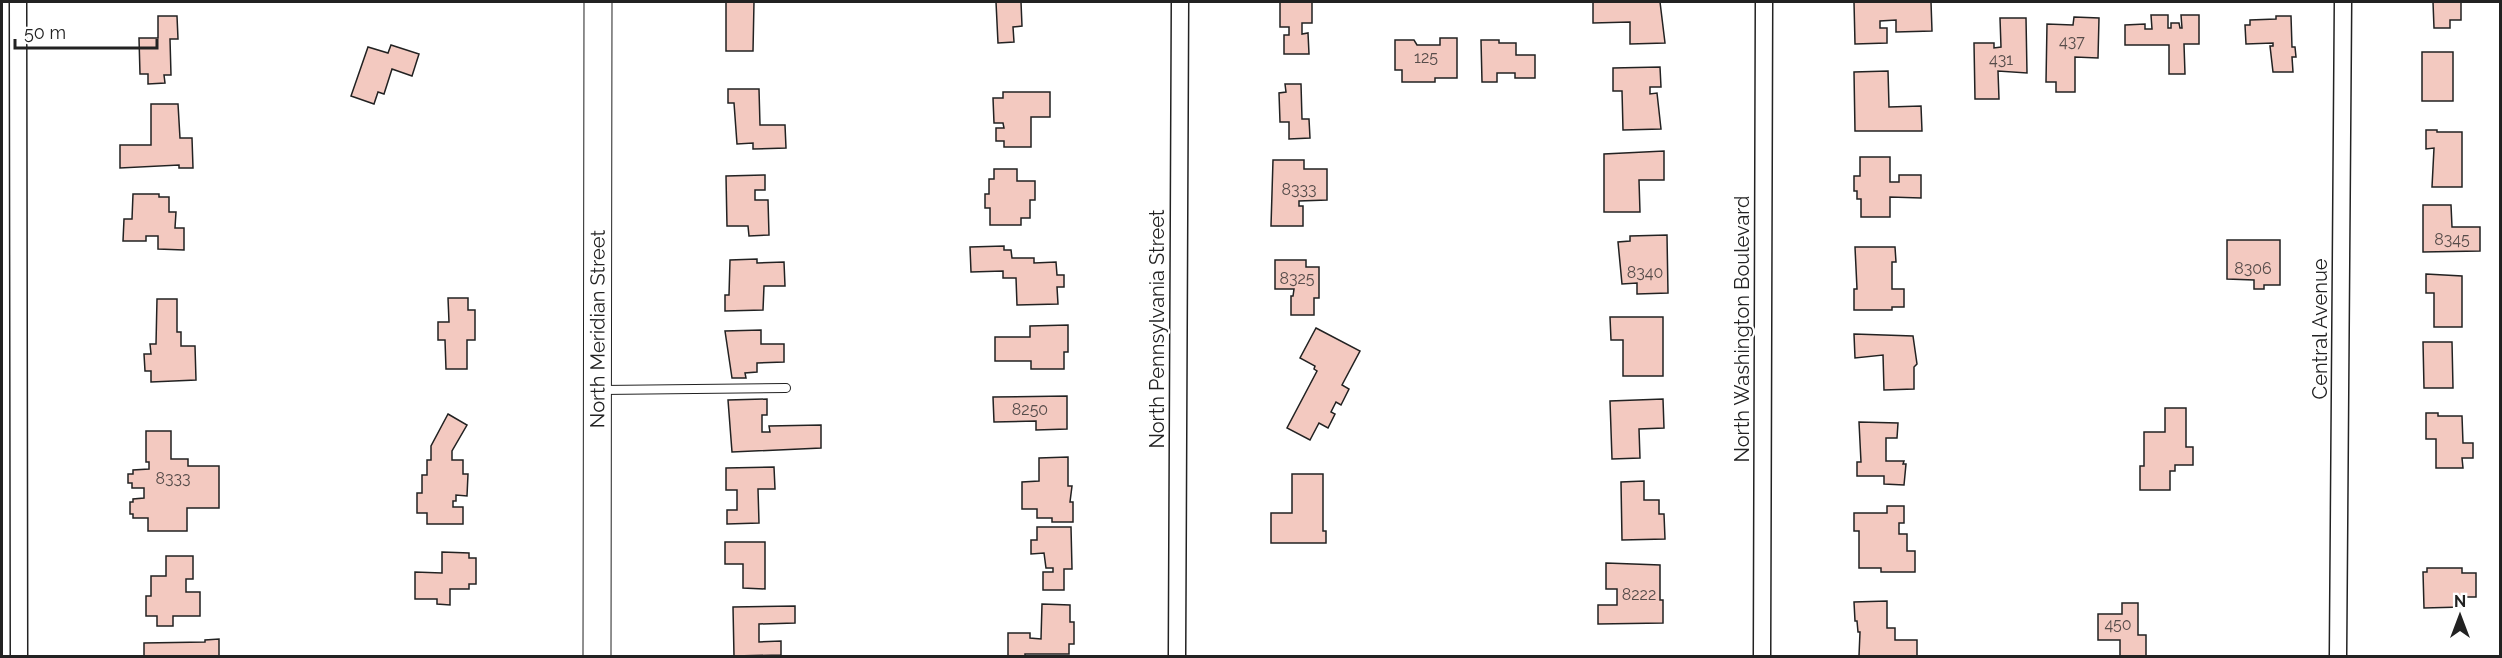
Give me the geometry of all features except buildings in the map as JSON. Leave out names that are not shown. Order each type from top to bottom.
[{"type":"main road","name":"North Meridian Street","points":[[597,657],[598,2]]},
{"type":"street","points":[[18,2],[19,657]]},
{"type":"street","name":"North Pennsylvania Street","points":[[1177,657],[1180,2]]},
{"type":"street","name":"North Washington Boulevard","points":[[1761,657],[1764,2]]},
{"type":"street","name":"Central Avenue","points":[[2338,657],[2343,2]]},
{"type":"lane","points":[[598,390],[786,388]]}]
